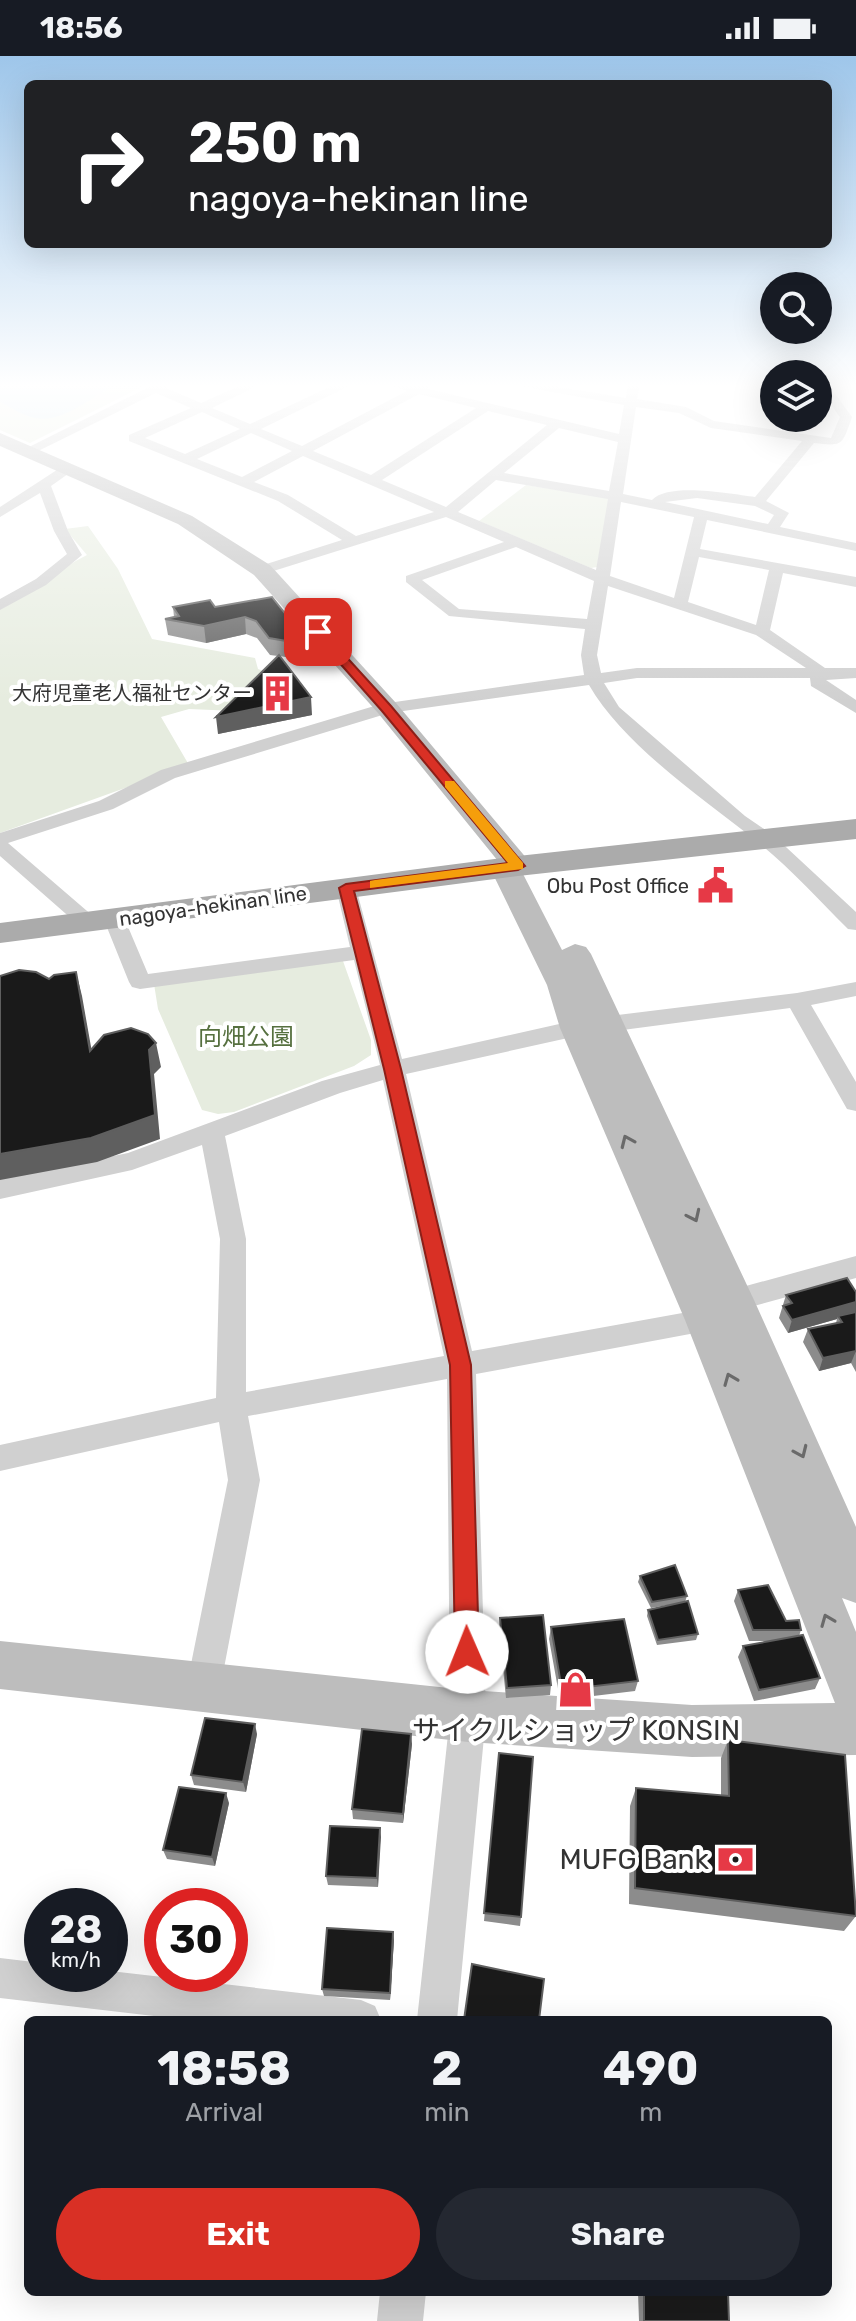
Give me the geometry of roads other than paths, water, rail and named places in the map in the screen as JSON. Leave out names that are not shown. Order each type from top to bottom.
[{"type":"main road","name":"nagoya-hekinan line","points":[[0,933],[519,866],[856,829]]},
{"type":"street","points":[[0,513],[35,490]]},
{"type":"street","points":[[0,605],[41,582],[75,555],[61,531],[46,490]]},
{"type":"street","points":[[115,490],[185,520],[262,570],[387,708],[519,866],[563,985],[591,1026],[720,1310],[856,1581]]},
{"type":"street","points":[[262,490],[283,498],[357,543]]},
{"type":"street","points":[[396,490],[603,579],[762,632],[816,667],[820,673]]},
{"type":"street","points":[[262,570],[449,512],[477,490]]},
{"type":"street","points":[[571,490],[856,547]]},
{"type":"street","points":[[618,490],[589,655],[593,678],[612,710],[738,820],[766,839],[856,924]]},
{"type":"street","points":[[758,502],[768,490]]},
{"type":"street","points":[[644,502],[697,494],[758,502],[782,513],[772,528]]},
{"type":"street","points":[[680,605],[701,515]]},
{"type":"street","points":[[515,543],[411,579],[455,613],[595,625]]},
{"type":"street","points":[[693,552],[856,582]]},
{"type":"street","points":[[762,632],[777,568]]},
{"type":"street","points":[[0,839],[106,805],[168,774],[387,708],[593,678],[675,671],[856,673]]},
{"type":"street","points":[[820,673],[817,682],[856,708]]},
{"type":"street","points":[[0,846],[102,921],[140,982],[362,952]]},
{"type":"street","points":[[346,888],[393,1069],[461,1365],[468,1716],[437,2016]]},
{"type":"street","points":[[0,1189],[132,1161],[331,1087],[393,1069],[591,1026],[797,1000],[856,989]]},
{"type":"street","points":[[797,1000],[856,1103]]},
{"type":"street","points":[[203,1689],[244,1480],[231,1407],[233,1239],[212,1132]]},
{"type":"street","points":[[0,1458],[231,1407],[461,1365],[720,1310],[856,1267]]},
{"type":"street","points":[[720,1310],[856,1693]]},
{"type":"street","points":[[0,1665],[468,1716],[692,1731],[856,1729]]},
{"type":"street","points":[[0,1978],[327,2016]]},
{"type":"street","points":[[400,2321],[403,2296]]},
{"type":"place","name":"大府児童老人福祉センター","points":[[278,693]]},
{"type":"place","name":"Obu Post Office","points":[[715,886]]},
{"type":"place","name":"サイクルショップ KONSIN","points":[[576,1690]]},
{"type":"place","name":"MUFG Bank","points":[[735,1859]]},
{"type":"park label","name":"向畑公園","points":[[246,1037]]}]
